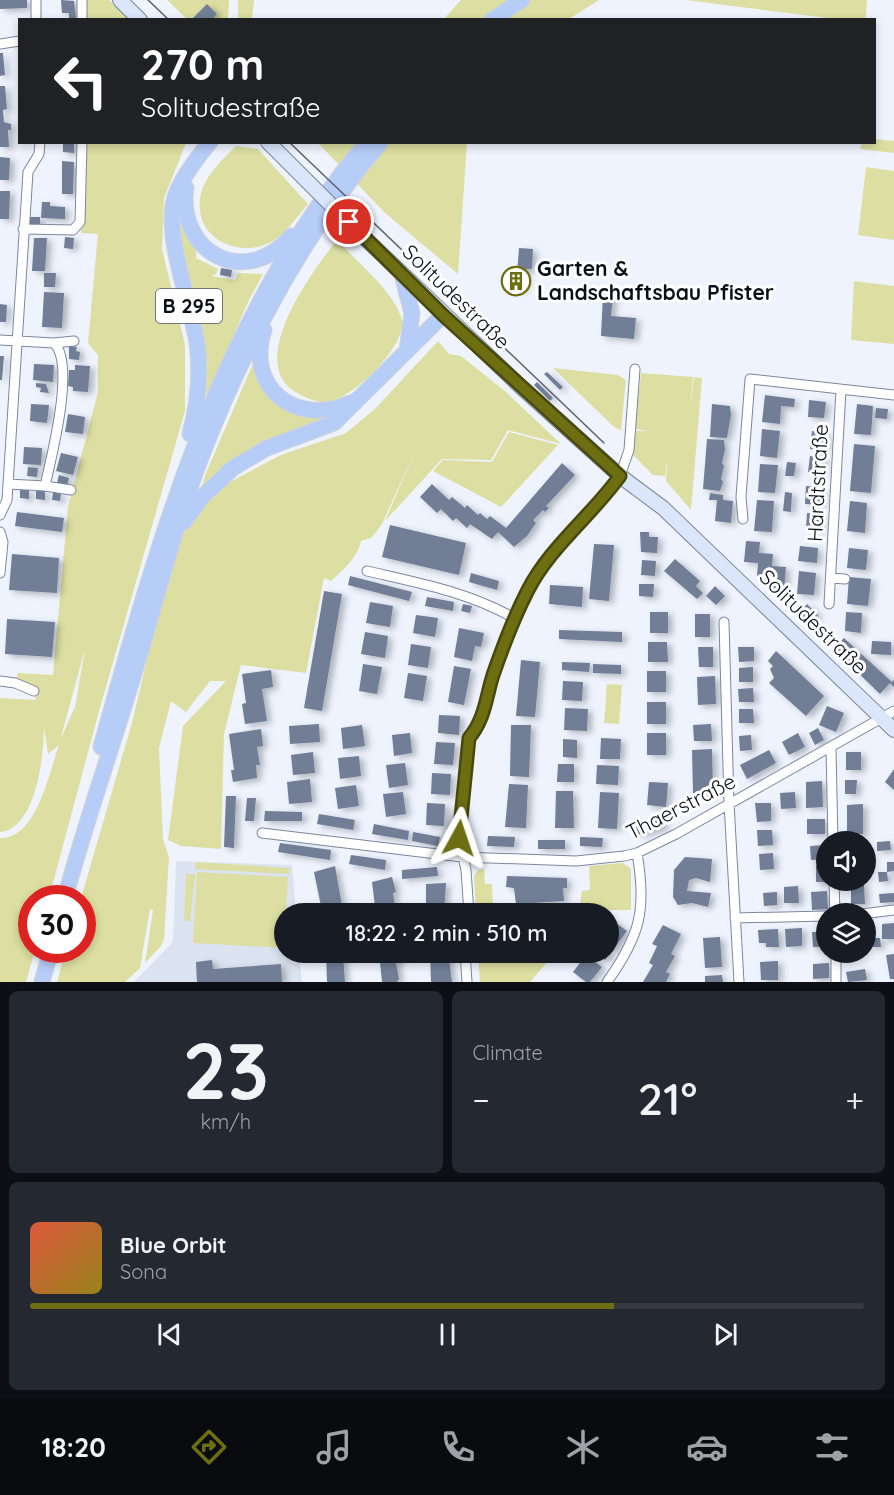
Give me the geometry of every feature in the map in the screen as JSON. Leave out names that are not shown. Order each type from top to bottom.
[{"type":"main road","points":[[120,0],[138,18]]},
{"type":"main road","points":[[495,18],[522,0]]},
{"type":"main road","points":[[511,18],[531,0]]},
{"type":"main road","name":"Solitudestraße","points":[[270,144],[443,315],[620,476],[663,508],[889,715],[894,730]]},
{"type":"main road","name":"B 295","points":[[88,814],[99,753],[132,635],[162,533],[188,462],[242,336],[265,290],[305,225],[366,144]]},
{"type":"main road","name":"B 295","points":[[69,885],[88,814],[108,760],[199,462],[264,315],[317,228],[380,144]]},
{"type":"main road","name":"B 295","points":[[188,462],[188,442],[197,410],[199,366],[197,343],[177,256],[174,213],[175,198],[199,149]]},
{"type":"main road","name":"B 295","points":[[188,173],[184,204],[192,233],[198,243],[224,260],[246,262],[266,257],[305,225]]},
{"type":"main road","points":[[402,275],[412,313],[407,351]]},
{"type":"main road","name":"B 295","points":[[264,315],[259,354],[261,367],[271,390],[281,399],[302,410],[315,412],[339,408],[358,399]]},
{"type":"main road","name":"B 295","points":[[177,531],[202,496],[233,468],[267,448],[334,423],[443,315]]},
{"type":"main road","points":[[42,982],[47,963]]},
{"type":"street","points":[[36,0],[36,18]]},
{"type":"street","points":[[82,0],[82,18]]},
{"type":"street","points":[[0,44],[18,41]]},
{"type":"street","points":[[0,515],[7,500],[28,172],[39,154],[40,144]]},
{"type":"street","points":[[23,229],[73,230],[80,222],[82,144]]},
{"type":"street","points":[[0,340],[54,343],[74,341]]},
{"type":"street","points":[[45,486],[55,441],[61,396],[62,356],[54,343]]},
{"type":"street","points":[[469,903],[466,870],[459,838],[469,738],[479,726],[493,675],[514,618],[529,588],[552,554],[607,494],[620,476],[629,450],[635,369]]},
{"type":"street","points":[[743,519],[742,474],[750,379],[894,395]]},
{"type":"street","name":"Hardtstraße","points":[[829,603],[841,390]]},
{"type":"street","points":[[8,484],[71,490]]},
{"type":"street","points":[[0,531],[3,542],[0,573]]},
{"type":"street","points":[[367,572],[458,592],[492,605],[514,618]]},
{"type":"street","points":[[831,578],[845,579]]},
{"type":"street","points":[[724,622],[729,803],[739,982]]},
{"type":"street","points":[[0,681],[15,682],[34,691]]},
{"type":"street","name":"Thaerstraße","points":[[262,833],[462,856],[576,861],[637,853],[889,715]]},
{"type":"street","points":[[831,748],[833,831]]},
{"type":"street","points":[[607,982],[630,948],[637,928],[640,880],[637,853]]},
{"type":"street","points":[[876,912],[894,910]]},
{"type":"street","points":[[735,918],[816,916]]},
{"type":"street","points":[[465,963],[466,982]]},
{"type":"street","points":[[836,963],[836,982]]},
{"type":"shaded area","points":[[176,861],[292,865],[295,903],[274,903],[274,963],[300,963],[302,982],[134,982],[173,942]]},
{"type":"green space","points":[[83,0],[109,0],[129,18],[83,18]]},
{"type":"green space","points":[[167,0],[229,0],[228,18],[186,18]]},
{"type":"green space","points":[[238,0],[254,0],[252,18],[238,18]]},
{"type":"green space","points":[[461,0],[599,0],[571,18],[445,18]]},
{"type":"green space","points":[[686,0],[867,0],[866,18],[827,18]]},
{"type":"green space","points":[[876,139],[894,141],[894,153],[860,149],[862,144],[876,144]]},
{"type":"green space","points":[[81,144],[186,144],[164,198],[162,249],[185,345],[185,411],[99,711],[52,885],[18,885],[18,963],[31,963],[26,982],[0,982],[0,838],[12,836],[32,817],[59,745],[48,754],[44,727],[40,772],[30,805],[12,828],[0,832],[0,698],[36,700],[34,691],[15,683],[18,673],[53,675],[68,507],[98,392],[98,355],[88,343],[98,234],[81,233]],"holes":[[[85,649],[75,707],[61,738]]]},
{"type":"green space","points":[[319,144],[467,144],[458,274],[385,213]]},
{"type":"green space","points":[[236,146],[258,149],[308,204],[280,236],[257,247],[232,246],[221,241],[211,234],[200,213],[200,199],[205,184],[214,170]]},
{"type":"green space","points":[[866,167],[894,171],[894,240],[858,235]]},
{"type":"green space","points":[[180,220],[196,249],[196,258],[218,269],[216,274],[211,276],[235,280],[238,273],[263,274],[248,302],[206,398],[203,353],[185,265]]},
{"type":"green space","points":[[337,240],[373,276],[390,297],[401,317],[402,328],[388,356],[376,370],[348,393],[335,400],[324,402],[306,398],[291,389],[280,374],[277,356],[281,335],[301,291]]},
{"type":"green space","points":[[854,281],[894,286],[894,344],[851,340]]},
{"type":"green space","points":[[438,341],[449,354],[461,356],[506,392],[561,444],[508,430],[491,460],[442,459],[385,521],[418,444],[382,524],[371,538],[361,541],[354,558],[331,581],[324,578],[306,673],[241,665],[224,734],[221,849],[181,846],[168,840],[183,726],[226,681],[210,681],[186,712],[171,701],[159,748],[163,839],[169,858],[164,939],[161,946],[145,963],[153,910],[150,909],[140,968],[125,982],[57,982],[62,963],[96,963],[96,885],[85,885],[132,723],[177,531],[202,497],[281,455],[346,433],[376,408]]},
{"type":"green space","points":[[255,359],[293,413],[314,418],[331,418],[200,492],[206,473]]},
{"type":"green space","points":[[553,368],[618,375],[626,380],[621,430],[614,427]]},
{"type":"green space","points":[[641,373],[693,377],[690,408],[694,377],[702,378],[691,510],[666,481],[667,460],[665,476],[652,475],[654,455],[652,474],[633,455],[635,431],[649,431],[635,429]]},
{"type":"green space","points":[[509,432],[558,445],[501,507],[433,471],[443,460],[492,462]]},
{"type":"green space","points":[[607,684],[622,685],[619,724],[604,723]]},
{"type":"green space","points":[[195,862],[290,868],[289,874],[195,869]]},
{"type":"green space","points":[[623,863],[631,869],[631,910],[619,910],[619,903],[580,903],[582,891],[590,890],[589,866]]},
{"type":"green space","points":[[484,869],[485,884],[492,884],[493,903],[475,903],[474,876],[478,870]]},
{"type":"green space","points":[[197,872],[288,877],[287,903],[274,903],[274,947],[193,943]]},
{"type":"green space","points":[[186,874],[195,874],[190,921],[184,921]]},
{"type":"green space","points":[[479,963],[546,963],[530,982],[480,982]]},
{"type":"building","points":[[0,0],[27,0],[27,8],[0,9]]},
{"type":"building","points":[[61,0],[74,1],[76,18],[69,18],[69,13],[62,13]]},
{"type":"building","points":[[207,4],[217,14],[214,18],[193,18]]},
{"type":"building","points":[[0,53],[3,53],[5,75],[0,76]]},
{"type":"building","points":[[0,86],[5,86],[7,109],[3,110],[4,122],[11,124],[11,130],[8,130],[9,147],[0,147]]},
{"type":"building","points":[[63,144],[74,144],[74,153],[63,152]]},
{"type":"building","points":[[0,157],[10,158],[9,180],[0,180]]},
{"type":"building","points":[[62,161],[74,162],[73,194],[62,194]]},
{"type":"building","points":[[0,191],[10,191],[9,219],[0,219]]},
{"type":"building","points":[[42,202],[50,202],[50,206],[65,207],[65,219],[41,218]]},
{"type":"building","points":[[30,217],[40,217],[40,226],[29,226]]},
{"type":"building","points":[[65,237],[74,238],[73,249],[64,248]]},
{"type":"building","points":[[34,238],[47,238],[45,271],[32,271]]},
{"type":"building","points":[[519,248],[533,249],[532,269],[525,269],[523,289],[508,288],[509,274],[517,275]]},
{"type":"building","points":[[221,268],[232,270],[231,277],[220,275]]},
{"type":"building","points":[[44,273],[56,273],[55,287],[44,287]]},
{"type":"building","points":[[44,292],[64,293],[62,328],[42,327]]},
{"type":"building","points":[[603,294],[613,295],[611,316],[636,318],[634,339],[601,336]]},
{"type":"building","points":[[0,304],[7,305],[6,322],[0,322]]},
{"type":"building","points":[[69,346],[77,347],[76,351],[80,352],[79,360],[69,359]]},
{"type":"building","points":[[0,356],[4,356],[2,380],[0,380]]},
{"type":"building","points":[[34,364],[54,365],[53,382],[33,380]]},
{"type":"building","points":[[75,365],[90,366],[88,392],[73,391],[73,387],[68,386],[69,370],[75,370]]},
{"type":"building","points":[[547,372],[563,387],[560,390],[544,374]]},
{"type":"building","points":[[537,382],[553,398],[550,401],[534,385]]},
{"type":"building","points":[[36,383],[46,384],[49,393],[40,392],[41,388],[36,387]]},
{"type":"building","points":[[765,395],[795,399],[794,407],[781,406],[780,424],[762,422]]},
{"type":"building","points":[[809,400],[826,402],[824,418],[808,417]]},
{"type":"building","points":[[31,404],[49,405],[47,423],[30,421]]},
{"type":"building","points":[[712,404],[730,406],[731,415],[727,438],[710,437]]},
{"type":"building","points":[[857,404],[873,406],[871,435],[854,434]]},
{"type":"building","points":[[876,408],[888,409],[887,419],[875,418]]},
{"type":"building","points":[[68,414],[85,417],[83,434],[65,432]]},
{"type":"building","points":[[762,429],[780,431],[777,458],[760,456]]},
{"type":"building","points":[[812,431],[826,433],[825,450],[810,449]]},
{"type":"building","points":[[707,439],[724,440],[722,463],[724,466],[721,479],[723,482],[720,491],[703,489]]},
{"type":"building","points":[[854,444],[875,446],[871,493],[850,491]]},
{"type":"building","points":[[24,447],[42,448],[41,465],[23,464]]},
{"type":"building","points":[[61,453],[78,457],[73,475],[56,471]]},
{"type":"building","points":[[810,456],[824,457],[822,474],[808,472]]},
{"type":"building","points":[[787,462],[796,463],[794,476],[785,476]]},
{"type":"building","points":[[562,463],[575,475],[546,506],[549,508],[545,512],[543,510],[533,520],[536,523],[527,536],[514,547],[498,532],[492,539],[470,524],[467,528],[456,518],[453,521],[441,509],[437,513],[420,497],[432,484],[449,500],[452,497],[465,508],[467,505],[478,515],[480,513],[487,519],[490,516],[506,528]]},
{"type":"building","points":[[760,464],[778,465],[775,493],[758,492]]},
{"type":"building","points":[[28,467],[38,468],[37,477],[27,476]]},
{"type":"building","points":[[59,475],[69,478],[67,486],[57,483]]},
{"type":"building","points":[[806,486],[822,487],[821,505],[805,504]]},
{"type":"building","points":[[20,490],[29,490],[29,499],[20,498]]},
{"type":"building","points":[[36,491],[45,491],[45,500],[36,499]]},
{"type":"building","points":[[53,492],[61,493],[60,501],[52,500]]},
{"type":"building","points":[[785,492],[792,493],[791,512],[783,511]]},
{"type":"building","points":[[710,493],[723,495],[723,500],[733,501],[731,523],[715,521],[717,500],[709,500]]},
{"type":"building","points":[[757,500],[774,501],[772,532],[754,531]]},
{"type":"building","points":[[850,501],[867,503],[865,533],[847,531]]},
{"type":"building","points":[[17,512],[64,518],[62,532],[15,526]]},
{"type":"building","points":[[807,513],[821,514],[819,530],[806,529]]},
{"type":"building","points":[[390,525],[466,543],[459,575],[382,557]]},
{"type":"building","points":[[640,532],[649,532],[649,537],[658,537],[657,553],[641,552]]},
{"type":"building","points":[[746,541],[760,542],[759,553],[773,554],[772,566],[786,567],[784,589],[770,588],[771,577],[757,576],[758,563],[744,562]]},
{"type":"building","points":[[594,544],[614,545],[609,601],[589,599]]},
{"type":"building","points":[[800,546],[818,548],[817,563],[798,561]]},
{"type":"building","points":[[849,548],[868,550],[866,570],[847,568]]},
{"type":"building","points":[[12,554],[59,558],[57,593],[9,590]]},
{"type":"building","points":[[675,559],[700,581],[696,586],[703,593],[697,599],[664,571]]},
{"type":"building","points":[[642,560],[656,561],[655,576],[641,575]]},
{"type":"building","points":[[799,571],[816,573],[814,595],[797,594]]},
{"type":"building","points":[[471,573],[499,581],[497,590],[469,582]]},
{"type":"building","points":[[350,576],[412,592],[409,601],[348,585]]},
{"type":"building","points":[[849,577],[871,579],[868,606],[847,604]]},
{"type":"building","points":[[639,584],[654,584],[653,597],[639,596]]},
{"type":"building","points":[[550,585],[583,587],[582,607],[549,604]]},
{"type":"building","points":[[715,586],[725,596],[716,605],[706,596]]},
{"type":"building","points":[[324,591],[342,594],[322,711],[304,708]]},
{"type":"building","points":[[427,597],[454,602],[453,611],[425,606]]},
{"type":"building","points":[[370,602],[393,606],[390,627],[366,623]]},
{"type":"building","points":[[463,604],[472,606],[470,613],[461,611]]},
{"type":"building","points":[[807,604],[818,615],[808,625],[798,615]]},
{"type":"building","points":[[650,612],[668,612],[668,633],[650,633]]},
{"type":"building","points":[[846,612],[862,613],[861,633],[845,631]]},
{"type":"building","points":[[695,614],[710,614],[710,637],[695,637]]},
{"type":"building","points":[[416,615],[438,618],[435,637],[413,633]]},
{"type":"building","points":[[7,619],[55,622],[52,657],[5,654]]},
{"type":"building","points":[[459,628],[484,633],[481,647],[475,646],[472,661],[454,657]]},
{"type":"building","points":[[559,630],[622,632],[622,642],[559,639]]},
{"type":"building","points":[[365,632],[388,636],[385,658],[361,654]]},
{"type":"building","points":[[844,638],[892,682],[894,679],[894,687],[890,683],[880,694],[850,665],[834,648]]},
{"type":"building","points":[[872,641],[891,642],[891,655],[871,654]]},
{"type":"building","points":[[648,642],[667,642],[668,662],[648,662]]},
{"type":"building","points":[[411,644],[431,647],[428,668],[408,665]]},
{"type":"building","points":[[698,647],[713,647],[713,667],[699,667]]},
{"type":"building","points":[[738,647],[754,647],[754,661],[739,662]]},
{"type":"building","points":[[776,651],[824,696],[806,716],[769,683],[774,678],[770,669],[773,666],[768,661]]},
{"type":"building","points":[[521,660],[540,662],[535,717],[516,716]]},
{"type":"building","points":[[562,662],[590,663],[589,672],[562,670]]},
{"type":"building","points":[[363,664],[382,667],[377,694],[359,691]]},
{"type":"building","points":[[593,664],[621,665],[621,674],[593,673]]},
{"type":"building","points":[[454,666],[471,669],[464,705],[448,702]]},
{"type":"building","points":[[753,667],[753,682],[739,682],[739,668]]},
{"type":"building","points":[[271,670],[273,687],[262,689],[267,721],[245,724],[242,704],[246,703],[242,674]]},
{"type":"building","points":[[647,671],[666,671],[666,692],[647,692]]},
{"type":"building","points":[[408,673],[427,676],[423,701],[404,698]]},
{"type":"building","points":[[715,676],[716,704],[698,705],[697,677]]},
{"type":"building","points":[[563,681],[583,682],[582,701],[562,700]]},
{"type":"building","points":[[753,688],[754,702],[739,702],[738,689]]},
{"type":"building","points":[[647,702],[666,702],[666,724],[647,724]]},
{"type":"building","points":[[827,706],[844,713],[836,732],[819,725]]},
{"type":"building","points":[[565,708],[588,709],[587,731],[564,730]]},
{"type":"building","points":[[739,709],[753,709],[754,723],[739,723]]},
{"type":"building","points":[[439,715],[460,716],[459,735],[438,733]]},
{"type":"building","points":[[319,724],[320,742],[290,744],[289,726]]},
{"type":"building","points":[[711,724],[712,741],[694,741],[693,725]]},
{"type":"building","points":[[362,725],[365,746],[343,749],[341,728]]},
{"type":"building","points":[[511,725],[531,725],[529,777],[510,776]]},
{"type":"building","points":[[818,728],[824,740],[815,745],[809,733]]},
{"type":"building","points":[[261,729],[263,746],[257,747],[260,765],[256,765],[257,778],[233,782],[231,770],[234,770],[229,734]]},
{"type":"building","points":[[410,733],[412,753],[394,756],[392,735]]},
{"type":"building","points":[[647,733],[666,733],[666,755],[647,755]]},
{"type":"building","points":[[798,733],[805,747],[789,755],[782,742]]},
{"type":"building","points":[[751,735],[752,750],[740,751],[739,736]]},
{"type":"building","points":[[601,738],[621,739],[620,759],[600,759]]},
{"type":"building","points":[[563,739],[577,740],[577,758],[563,757]]},
{"type":"building","points":[[436,742],[455,743],[453,765],[434,764]]},
{"type":"building","points":[[712,749],[713,793],[693,793],[692,750]]},
{"type":"building","points":[[769,750],[776,763],[747,779],[740,765]]},
{"type":"building","points":[[313,752],[315,773],[293,775],[291,755]]},
{"type":"building","points":[[846,752],[861,752],[861,770],[846,770]]},
{"type":"building","points":[[359,756],[361,776],[340,779],[338,758]]},
{"type":"building","points":[[405,763],[408,785],[389,788],[386,765]]},
{"type":"building","points":[[558,764],[574,764],[574,782],[557,782]]},
{"type":"building","points":[[597,765],[619,766],[618,785],[596,784]]},
{"type":"building","points":[[894,769],[894,790],[885,782]]},
{"type":"building","points":[[432,773],[451,774],[450,795],[431,794]]},
{"type":"building","points":[[310,779],[312,802],[289,804],[287,782]]},
{"type":"building","points":[[845,780],[857,780],[856,794],[845,794]]},
{"type":"building","points":[[822,781],[823,807],[806,808],[806,782]]},
{"type":"building","points":[[649,782],[668,783],[666,807],[647,805]]},
{"type":"building","points":[[509,784],[528,785],[526,828],[505,827]]},
{"type":"building","points":[[356,785],[359,806],[338,809],[335,788]]},
{"type":"building","points":[[556,791],[573,791],[574,828],[555,828]]},
{"type":"building","points":[[403,792],[406,814],[386,817],[383,794]]},
{"type":"building","points":[[600,792],[619,793],[617,829],[598,828]]},
{"type":"building","points":[[795,792],[796,808],[781,809],[780,793]]},
{"type":"building","points":[[226,796],[236,796],[234,848],[224,847]]},
{"type":"building","points":[[247,798],[256,798],[254,821],[245,821]]},
{"type":"building","points":[[427,803],[445,804],[444,826],[426,825]]},
{"type":"building","points":[[755,803],[771,803],[771,821],[757,822]]},
{"type":"building","points":[[863,804],[863,831],[847,831],[847,805]]},
{"type":"building","points":[[265,811],[302,812],[302,821],[264,821]]},
{"type":"building","points":[[319,814],[355,820],[353,830],[317,824]]},
{"type":"building","points":[[662,819],[665,827],[638,835],[636,826]]},
{"type":"building","points":[[807,819],[825,819],[825,831],[807,834]]},
{"type":"building","points":[[374,824],[409,831],[408,840],[372,834]]},
{"type":"building","points":[[757,830],[772,830],[773,845],[758,846]]},
{"type":"building","points":[[413,832],[440,837],[438,846],[412,841]]},
{"type":"building","points":[[488,836],[515,837],[514,847],[487,846]]},
{"type":"building","points":[[580,837],[603,838],[602,847],[580,846]]},
{"type":"building","points":[[538,840],[565,840],[565,849],[538,849]]},
{"type":"building","points":[[890,841],[891,850],[877,851],[877,842]]},
{"type":"building","points":[[280,843],[331,850],[330,860],[278,852]]},
{"type":"building","points":[[810,846],[816,846],[816,860],[811,860]]},
{"type":"building","points":[[773,853],[774,869],[760,870],[759,854]]},
{"type":"building","points":[[351,855],[386,860],[385,870],[349,864]]},
{"type":"building","points":[[685,857],[712,859],[710,882],[696,878],[689,880],[687,891],[711,893],[708,907],[692,903],[678,905],[673,897],[674,870]]},
{"type":"building","points":[[887,862],[894,862],[894,871],[887,872]]},
{"type":"building","points":[[335,866],[341,903],[320,903],[314,872]]},
{"type":"building","points":[[437,867],[438,876],[402,879],[402,870]]},
{"type":"building","points":[[878,872],[887,872],[888,881],[879,882]]},
{"type":"building","points":[[507,876],[567,878],[567,888],[563,888],[564,901],[516,903],[514,888],[506,887]]},
{"type":"building","points":[[392,877],[396,892],[393,893],[394,903],[375,903],[372,882]]},
{"type":"building","points":[[446,883],[445,903],[426,903],[426,884]]},
{"type":"building","points":[[798,886],[799,903],[784,903],[784,887]]},
{"type":"building","points":[[827,891],[828,903],[816,903],[816,910],[812,910],[811,892]]},
{"type":"building","points":[[851,891],[864,891],[865,903],[851,903]]},
{"type":"building","points":[[777,892],[777,905],[764,906],[763,893]]},
{"type":"building","points":[[894,893],[894,902],[880,903],[879,894]]},
{"type":"building","points":[[894,923],[894,939],[882,939],[882,924]]},
{"type":"building","points":[[619,925],[627,931],[619,942]]},
{"type":"building","points":[[663,925],[681,934],[671,954],[675,956],[666,972],[670,974],[666,982],[643,982],[653,965],[649,963],[657,946],[652,944]]},
{"type":"building","points":[[802,928],[802,946],[786,947],[785,929]]},
{"type":"building","points":[[778,929],[779,947],[766,947],[766,943],[759,943],[758,930]]},
{"type":"building","points":[[812,932],[816,932],[816,947],[813,947]]},
{"type":"building","points":[[720,937],[722,967],[705,968],[703,938]]},
{"type":"building","points":[[876,938],[880,938],[881,947],[876,947]]},
{"type":"building","points":[[894,954],[894,979],[890,979],[886,955]]},
{"type":"building","points":[[212,960],[213,969],[281,964],[282,982],[197,982],[196,962]]},
{"type":"building","points":[[778,961],[778,980],[761,980],[760,962]]},
{"type":"building","points":[[326,963],[344,963],[345,982],[327,982]]},
{"type":"building","points":[[380,963],[396,963],[399,979],[397,982],[382,982]]},
{"type":"building","points":[[430,963],[449,963],[452,982],[431,982]]},
{"type":"building","points":[[580,963],[597,963],[602,967],[590,982],[586,982],[573,972]]},
{"type":"building","points":[[829,963],[829,978],[813,979],[813,964]]},
{"type":"building","points":[[865,969],[867,980],[848,982],[846,972]]},
{"type":"building","points":[[722,975],[723,982],[705,982],[705,976]]},
{"type":"tram line","points":[[148,0],[167,18]]},
{"type":"tram line","points":[[291,144],[604,443]]},
{"type":"place","name":"Garten & Landschaftsbau Pfister","points":[[516,281]]},
{"type":"route","points":[[349,222],[443,315],[620,476],[607,494],[552,554],[529,588],[514,618],[493,675],[479,726],[469,738],[459,838]]}]
